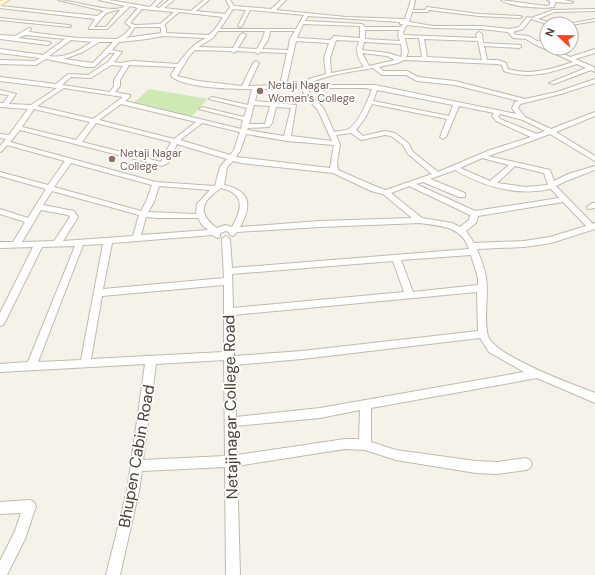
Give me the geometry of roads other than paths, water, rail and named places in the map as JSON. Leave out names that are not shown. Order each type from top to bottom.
[{"type":"street","points":[[0,5],[6,0]]},
{"type":"street","points":[[60,0],[106,10],[113,8],[123,10]]},
{"type":"street","points":[[101,0],[151,8],[227,16]]},
{"type":"street","points":[[151,8],[160,0]]},
{"type":"street","points":[[160,9],[172,0]]},
{"type":"street","points":[[193,12],[207,0]]},
{"type":"street","points":[[228,0],[232,7]]},
{"type":"street","points":[[272,11],[284,0]]},
{"type":"street","points":[[402,59],[405,52],[401,36],[402,29],[411,11],[413,0]]},
{"type":"street","points":[[503,0],[505,2],[520,2],[550,7],[553,5],[553,0]]},
{"type":"street","points":[[549,0],[571,2]]},
{"type":"street","points":[[425,2],[431,26]]},
{"type":"street","points":[[520,2],[518,14],[520,17]]},
{"type":"street","points":[[0,5],[99,18]]},
{"type":"street","points":[[106,10],[91,28],[106,28],[123,10],[138,5]]},
{"type":"street","points":[[138,5],[127,23],[134,26],[161,25],[178,11]]},
{"type":"street","points":[[232,7],[246,6],[272,11],[378,22],[406,22],[431,26],[477,27],[510,31],[520,28],[531,18],[553,11],[595,10]]},
{"type":"street","points":[[240,26],[246,6]]},
{"type":"street","points":[[232,7],[211,37],[199,43],[194,48],[174,75],[182,80],[255,88],[352,85],[375,87],[522,118],[595,158]]},
{"type":"street","points":[[281,87],[283,86],[293,39],[301,22],[313,9]]},
{"type":"street","points":[[411,11],[449,10],[479,15],[520,17],[539,20]]},
{"type":"street","points":[[449,10],[450,19],[455,27]]},
{"type":"street","points":[[0,13],[75,21]]},
{"type":"street","points":[[290,20],[296,13]]},
{"type":"street","points":[[342,13],[377,16],[379,17],[378,22]]},
{"type":"street","points":[[479,15],[477,27],[485,62]]},
{"type":"street","points":[[42,47],[82,16]]},
{"type":"street","points":[[164,16],[172,16]]},
{"type":"street","points":[[0,19],[69,26]]},
{"type":"street","points":[[579,23],[595,20]]},
{"type":"street","points":[[301,22],[361,25],[363,28],[402,29]]},
{"type":"street","points":[[218,28],[277,24]]},
{"type":"street","points":[[0,25],[61,31]]},
{"type":"street","points":[[161,25],[164,28],[163,34]]},
{"type":"street","points":[[0,51],[46,57],[91,66],[97,63],[119,40],[127,35],[134,26]]},
{"type":"street","points":[[14,39],[25,33],[30,28]]},
{"type":"street","points":[[218,28],[297,30]]},
{"type":"street","points":[[363,28],[359,51],[362,61],[367,67]]},
{"type":"street","points":[[34,42],[50,30]]},
{"type":"street","points":[[258,52],[265,40],[268,30]]},
{"type":"street","points":[[510,31],[515,37],[527,37],[545,48],[571,58],[593,69]]},
{"type":"street","points":[[25,33],[69,39],[100,40],[146,39],[163,34],[211,37]]},
{"type":"street","points":[[234,51],[243,35]]},
{"type":"street","points":[[401,36],[519,46]]},
{"type":"street","points":[[0,37],[48,43]]},
{"type":"street","points":[[421,37],[425,59]]},
{"type":"street","points":[[329,75],[326,61],[328,50],[334,38],[403,43]]},
{"type":"street","points":[[1,64],[33,64],[46,57],[69,39]]},
{"type":"street","points":[[293,39],[332,42]]},
{"type":"street","points":[[58,59],[84,50],[100,40]]},
{"type":"street","points":[[194,48],[258,52],[291,52]]},
{"type":"street","points":[[32,55],[37,51]]},
{"type":"street","points":[[0,150],[18,128],[32,107],[60,86],[70,75],[89,77],[110,63],[119,52],[109,51]]},
{"type":"street","points":[[359,51],[388,54],[402,59]]},
{"type":"street","points":[[571,58],[595,51]]},
{"type":"street","points":[[335,171],[333,167],[337,150],[336,143],[321,108],[307,95],[304,90],[305,86],[311,80],[402,59],[502,63],[506,70],[530,73],[550,72],[578,62]]},
{"type":"street","points":[[110,63],[114,65],[133,63],[180,66]]},
{"type":"street","points":[[244,87],[256,63]]},
{"type":"street","points":[[112,93],[117,86],[117,80],[127,64]]},
{"type":"street","points":[[374,66],[382,73],[407,73],[417,79],[438,81],[523,100]]},
{"type":"street","points":[[552,83],[593,69]]},
{"type":"street","points":[[0,79],[128,96],[94,121],[79,143]]},
{"type":"street","points":[[522,118],[514,106],[517,103],[523,100],[560,93],[595,80]]},
{"type":"street","points":[[332,134],[352,130],[370,102],[375,87]]},
{"type":"street","points":[[0,136],[69,160],[156,184],[218,187],[236,190],[243,196],[244,205],[242,215],[232,236],[226,239],[217,237],[216,232],[204,222],[200,216],[199,209],[201,202],[218,187],[224,167],[237,151],[255,88]]},
{"type":"street","points":[[0,92],[14,94],[2,105]]},
{"type":"street","points":[[212,99],[251,105],[274,104],[294,106],[287,139]]},
{"type":"street","points":[[120,102],[200,121],[245,126],[266,126],[269,123],[274,104]]},
{"type":"street","points":[[370,102],[451,118]]},
{"type":"street","points":[[443,137],[457,104]]},
{"type":"street","points":[[2,105],[32,107],[94,121],[175,141],[249,162],[335,171],[374,189],[386,192],[420,220]]},
{"type":"street","points":[[202,109],[245,126],[287,139],[336,143]]},
{"type":"street","points":[[498,112],[495,116],[498,120],[537,137]]},
{"type":"street","points":[[386,192],[437,174],[500,148],[521,143],[595,114]]},
{"type":"street","points":[[18,128],[159,164],[164,163],[175,141],[200,121]]},
{"type":"street","points":[[352,130],[361,138],[384,133],[393,134],[406,144],[410,153],[437,174]]},
{"type":"street","points":[[99,292],[228,276],[524,244],[551,240],[593,227],[552,186],[547,172],[481,156]]},
{"type":"street","points":[[16,244],[69,160]]},
{"type":"street","points":[[492,183],[514,164]]},
{"type":"street","points":[[454,167],[492,183],[518,189],[552,186],[563,179],[595,168]]},
{"type":"street","points":[[0,174],[143,214],[172,217],[200,216]]},
{"type":"street","points":[[422,179],[462,195]]},
{"type":"street","points":[[136,239],[143,214],[150,202],[156,184]]},
{"type":"street","points":[[410,184],[474,214],[564,198]]},
{"type":"street","points":[[38,207],[71,213],[74,217],[57,243]]},
{"type":"street","points":[[0,211],[30,221]]},
{"type":"street","points":[[461,230],[473,221],[474,214]]},
{"type":"street","points":[[0,245],[136,239],[216,232],[225,228],[234,230],[320,224],[420,220],[448,224],[461,230],[473,249],[482,278],[482,316],[483,334],[485,340],[493,349],[537,374],[595,398]]},
{"type":"street","name":"Netajinagar College Road","points":[[226,239],[229,312],[233,575]]},
{"type":"street","points":[[85,364],[108,241]]},
{"type":"street","points":[[31,367],[80,242]]},
{"type":"street","points":[[0,322],[39,244]]},
{"type":"street","points":[[396,258],[410,295]]},
{"type":"street","points":[[229,312],[483,288]]},
{"type":"street","points":[[0,368],[302,355],[483,334]]},
{"type":"street","name":"Bhupen Cabin Road","points":[[113,575],[133,491],[151,361]]},
{"type":"street","points":[[231,422],[286,418],[537,374]]},
{"type":"street","points":[[365,445],[366,404]]},
{"type":"street","points":[[137,466],[231,461],[344,444],[365,445],[396,455],[476,467],[497,468],[526,464]]},
{"type":"street","points":[[0,508],[30,506],[20,534],[0,575]]},
{"type":"place","name":"Netaji Nagar Women’s College","points":[[260,91]]},
{"type":"place","name":"Netaji Nagar College","points":[[112,159]]}]
